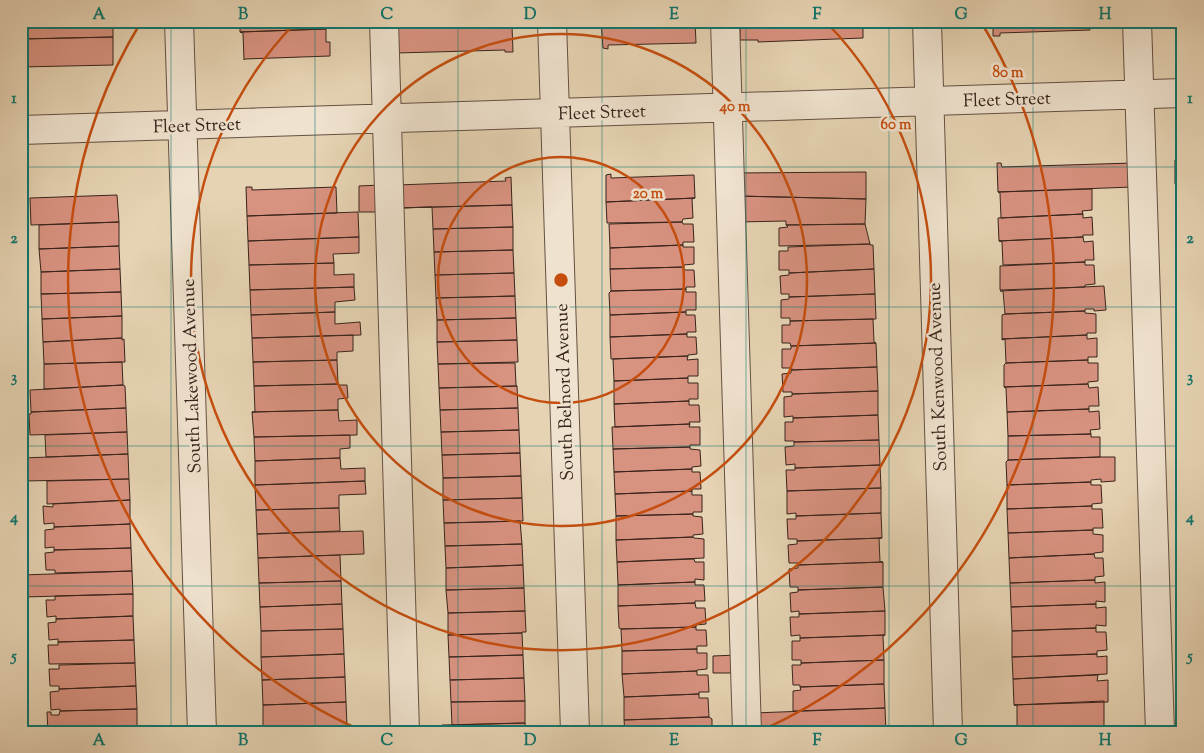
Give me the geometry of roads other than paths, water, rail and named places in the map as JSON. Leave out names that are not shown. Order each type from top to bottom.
[{"type":"street","name":"South Lakewood Avenue","points":[[179,21],[202,732]]},
{"type":"street","points":[[384,21],[405,732]]},
{"type":"street","name":"South Belnord Avenue","points":[[552,21],[576,732]]},
{"type":"street","points":[[725,21],[747,732]]},
{"type":"street","name":"South Kenwood Avenue","points":[[927,21],[948,732]]},
{"type":"street","points":[[1137,21],[1160,732]]},
{"type":"street","name":"Fleet Street","points":[[21,130],[1183,93]]}]
